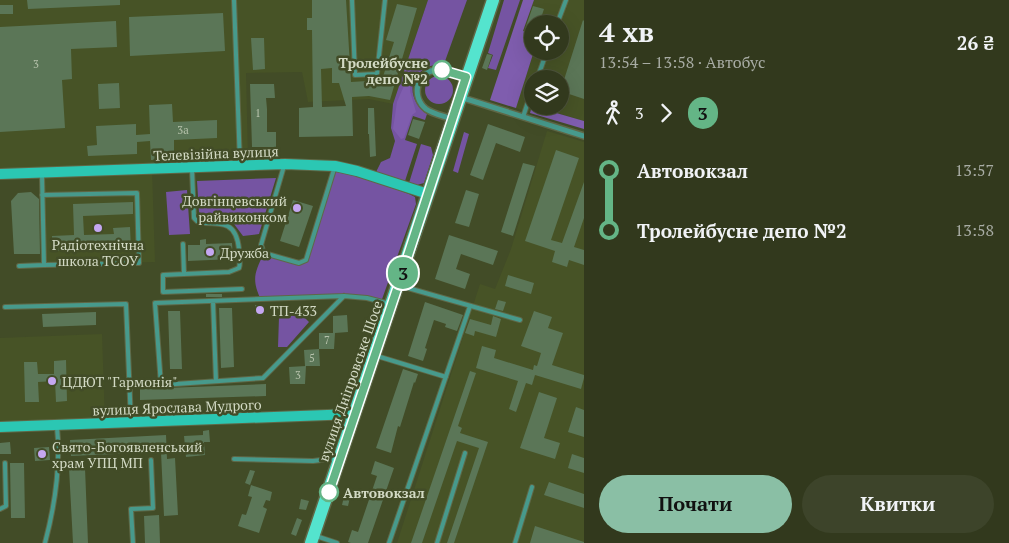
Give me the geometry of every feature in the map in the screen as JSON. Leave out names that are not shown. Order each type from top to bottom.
[{"type":"main road","name":"вулиця Дніпровське Шосе","points":[[313,539],[492,0]]},
{"type":"street","points":[[452,119],[429,110],[422,105],[418,92],[419,81],[425,73],[439,70],[466,77]]},
{"type":"street","points":[[460,97],[584,136]]},
{"type":"street","name":"Телевізійна вулиця","points":[[0,174],[285,164],[335,166],[357,171],[428,194]]},
{"type":"street","name":"вулиця Ярослава Мудрого","points":[[0,427],[354,414]]},
{"type":"lane","points":[[234,0],[240,166]]},
{"type":"lane","points":[[352,0],[355,75],[377,74],[386,0]]},
{"type":"lane","points":[[560,15],[566,0]]},
{"type":"lane","points":[[285,164],[261,245],[264,253],[299,263],[306,260],[335,166]]},
{"type":"lane","points":[[192,167],[194,218],[199,223],[218,223],[230,227],[237,236],[240,264],[239,268],[229,272],[163,275],[163,292],[242,289]]},
{"type":"lane","points":[[42,172],[44,265]]},
{"type":"lane","points":[[19,266],[139,263],[137,192],[42,195]]},
{"type":"lane","points":[[183,244],[184,274]]},
{"type":"lane","points":[[398,286],[520,320]]},
{"type":"lane","points":[[161,384],[155,303],[344,296],[367,298],[392,304]]},
{"type":"lane","points":[[129,386],[263,378],[344,296]]},
{"type":"lane","points":[[213,301],[216,381]]},
{"type":"lane","points":[[5,307],[126,304],[131,422]]},
{"type":"lane","points":[[388,543],[470,306]]},
{"type":"lane","points":[[374,356],[446,377]]},
{"type":"lane","points":[[46,543],[60,453],[57,425]]},
{"type":"lane","points":[[437,543],[465,453]]},
{"type":"lane","points":[[234,459],[313,460],[340,458]]},
{"type":"lane","points":[[133,543],[131,509],[153,508],[151,460]]},
{"type":"lane","points":[[0,509],[6,506],[5,463]]},
{"type":"lane","points":[[515,543],[532,487]]},
{"type":"lane","points":[[313,539],[337,543]]},
{"type":"shaded area","points":[[0,0],[428,0],[393,104],[369,99],[308,102],[302,72],[246,73],[248,159],[0,169]]},
{"type":"shaded area","points":[[428,0],[467,0],[444,64],[433,65],[424,69],[414,82],[414,98],[427,114],[425,120],[413,116],[405,140],[417,144],[405,181],[376,172],[381,162],[390,158],[395,141],[391,128],[393,104]]},
{"type":"shaded area","points":[[504,0],[520,0],[496,70],[488,68],[493,55],[488,53]]},
{"type":"shaded area","points":[[523,0],[534,0],[529,15],[524,15],[524,60],[531,60],[528,70],[524,70],[524,83],[516,108],[490,100]]},
{"type":"shaded area","points":[[534,0],[584,0],[584,121],[564,115],[569,115],[569,70],[528,70],[531,60],[569,60],[569,15],[529,15]]},
{"type":"shaded area","points":[[439,76],[449,80],[453,90],[449,100],[439,104],[429,100],[425,90],[429,80]]},
{"type":"shaded area","points":[[406,81],[410,82],[410,91],[416,112],[412,115],[404,138],[401,139],[393,129],[397,102]]},
{"type":"shaded area","points":[[524,83],[524,111],[516,108]]},
{"type":"shaded area","points":[[537,115],[563,115],[584,121],[584,129]]},
{"type":"shaded area","points":[[547,131],[584,142],[584,543],[397,543],[480,284],[495,289],[511,249]]},
{"type":"shaded area","points":[[464,132],[469,134],[458,173],[453,171]]},
{"type":"shaded area","points":[[421,144],[431,147],[433,155],[424,183],[417,185],[409,183]]},
{"type":"shaded area","name":"Радіотехнічна школа ТСОУ","points":[[152,169],[155,262],[44,265],[42,172]]},
{"type":"shaded area","points":[[334,171],[356,175],[415,197],[416,204],[381,302],[344,296],[261,300],[255,276],[264,253],[299,263],[306,260]]},
{"type":"shaded area","points":[[276,178],[259,234],[243,236],[228,216],[203,216],[199,212],[197,181]]},
{"type":"shaded area","points":[[187,190],[190,234],[169,235],[166,192]]},
{"type":"shaded area","points":[[302,315],[309,322],[287,347],[278,347],[279,317]]},
{"type":"shaded area","name":"ЦДЮТ \"Гармонія\"","points":[[102,334],[105,423],[0,427],[0,338]]},
{"type":"building","points":[[27,0],[120,0],[120,5],[28,9]]},
{"type":"building","points":[[312,0],[346,0],[351,82],[367,81],[381,83],[394,42],[386,40],[397,4],[417,8],[390,100],[369,96],[352,97],[353,136],[299,137],[299,108],[313,107],[312,30],[307,30],[307,18],[312,18]],"holes":[[[332,68],[332,83],[339,83],[346,106],[322,107],[321,69]]]},
{"type":"building","points":[[0,5],[13,5],[13,14],[0,14]]},
{"type":"building","points":[[533,6],[544,9],[542,15],[530,15]]},
{"type":"building","points":[[223,13],[225,51],[130,56],[129,17]]},
{"type":"building","points":[[583,20],[584,99],[569,94],[569,70],[567,70]]},
{"type":"building","points":[[116,21],[117,47],[71,49],[72,79],[62,80],[65,128],[0,132],[0,27]]},
{"type":"building","points":[[251,38],[264,38],[265,69],[253,70]]},
{"type":"building","points":[[487,54],[492,55],[487,70],[482,68]]},
{"type":"building","points":[[119,83],[120,108],[99,109],[98,84]]},
{"type":"building","points":[[250,84],[274,84],[275,98],[266,98],[267,132],[276,132],[276,147],[252,147]]},
{"type":"building","points":[[172,104],[173,122],[217,120],[217,138],[174,140],[174,159],[151,160],[150,141],[137,142],[137,154],[88,156],[87,146],[97,145],[96,126],[136,124],[136,135],[150,134],[149,105]]},
{"type":"building","points":[[368,108],[374,108],[376,156],[370,157],[368,134]]},
{"type":"building","name":"Тролейбусне депо №2","points":[[413,119],[425,122],[419,139],[408,135]]},
{"type":"building","points":[[488,124],[525,137],[520,152],[496,143],[483,180],[470,175]]},
{"type":"building","points":[[556,150],[579,158],[551,240],[562,243],[584,182],[584,218],[574,247],[584,250],[584,265],[569,260],[567,267],[552,262],[555,251],[525,241]]},
{"type":"building","points":[[523,163],[535,166],[513,236],[501,232]]},
{"type":"building","points":[[466,190],[479,194],[469,227],[455,223]]},
{"type":"building","points":[[31,192],[39,199],[40,254],[14,254],[11,201],[18,193]]},
{"type":"building","points":[[293,200],[313,206],[299,247],[280,241]]},
{"type":"building","points":[[133,202],[133,214],[83,216],[84,235],[114,234],[113,228],[130,227],[131,249],[52,251],[52,236],[74,235],[73,204]]},
{"type":"building","points":[[449,235],[498,251],[493,265],[461,254],[456,269],[470,274],[465,289],[435,279]]},
{"type":"building","name":"Дружба","points":[[206,239],[206,244],[232,243],[233,259],[188,261],[188,245],[200,245],[200,240]]},
{"type":"building","points":[[508,275],[534,283],[531,294],[505,286]]},
{"type":"building","points":[[206,294],[222,294],[222,297],[206,297]]},
{"type":"building","points":[[498,300],[506,302],[503,311],[495,309]]},
{"type":"building","points":[[425,302],[463,315],[457,331],[445,327],[446,324],[434,320],[423,361],[408,356]]},
{"type":"building","name":"ТП-433","points":[[255,305],[263,305],[264,315],[256,315]]},
{"type":"building","points":[[219,308],[232,308],[234,367],[221,368]]},
{"type":"building","points":[[168,311],[180,311],[182,369],[170,369]]},
{"type":"building","points":[[534,311],[552,317],[548,328],[563,333],[552,365],[584,375],[584,378],[581,389],[535,375],[532,385],[526,383],[516,412],[509,409],[518,381],[476,368],[482,346],[496,350],[494,358],[533,370],[534,365],[537,366],[541,353],[521,346]]},
{"type":"building","points":[[96,312],[96,325],[43,327],[42,314]]},
{"type":"building","points":[[347,315],[348,332],[335,333],[334,349],[319,349],[319,333],[333,333],[333,316]]},
{"type":"building","points":[[493,316],[501,319],[496,337],[475,331],[474,336],[465,333],[470,319],[491,325]]},
{"type":"building","points":[[319,349],[320,366],[305,366],[304,350]]},
{"type":"building","points":[[66,360],[67,401],[56,402],[55,381],[38,382],[39,402],[25,402],[24,362],[37,362],[38,374],[54,374],[54,361]]},
{"type":"building","points":[[306,366],[305,384],[290,384],[289,367]]},
{"type":"building","points":[[403,369],[418,374],[400,427],[398,426],[391,453],[376,448]]},
{"type":"building","points":[[470,371],[476,373],[458,426],[462,428],[460,433],[488,442],[454,543],[447,543],[479,448],[457,441],[422,543],[411,543]]},
{"type":"building","points":[[266,384],[266,396],[140,400],[140,389]]},
{"type":"building","points":[[539,392],[557,398],[544,438],[560,443],[555,459],[520,448]]},
{"type":"building","points":[[576,407],[584,410],[584,437],[568,432]]},
{"type":"building","points":[[209,430],[210,442],[204,442],[205,455],[186,457],[184,436],[203,435],[203,431]]},
{"type":"building","points":[[166,435],[167,459],[175,458],[178,515],[164,516],[161,452],[71,456],[70,440]]},
{"type":"building","points":[[10,442],[11,454],[0,454],[0,443]]},
{"type":"building","name":"Свято-Богоявленський храм УПЦ МП","points":[[49,447],[50,460],[35,461],[34,448]]},
{"type":"building","points":[[572,454],[584,458],[584,473],[568,468]]},
{"type":"building","points":[[375,461],[394,468],[368,543],[351,543],[348,542],[352,530],[358,532],[377,476],[371,474]]},
{"type":"building","points":[[10,463],[24,463],[25,518],[11,518]]},
{"type":"building","points":[[69,468],[85,468],[88,543],[73,543]]},
{"type":"building","points":[[250,470],[255,471],[250,485],[245,483]]},
{"type":"building","points":[[549,482],[584,494],[584,508],[544,495]]},
{"type":"building","points":[[251,485],[272,492],[270,501],[266,500],[263,507],[267,509],[259,533],[238,526],[242,514],[246,515],[252,497],[248,496]]},
{"type":"building","points":[[346,488],[352,489],[348,506],[342,505]]},
{"type":"building","points":[[301,499],[309,501],[306,510],[299,509]]},
{"type":"building","points":[[159,515],[160,543],[145,543],[144,516]]},
{"type":"building","points":[[297,518],[302,520],[296,536],[291,534]]},
{"type":"building","points":[[535,526],[584,542],[584,543],[530,543]]},
{"type":"bus line","name":"3","points":[[329,492],[466,77],[442,70]]},
{"type":"place","name":"Тролейбусне депо №2","points":[[442,70]]},
{"type":"place","name":"Довгінцевський райвиконком","points":[[297,208]]},
{"type":"place","name":"Радіотехнічна школа ТСОУ","points":[[98,228]]},
{"type":"place","name":"Дружба","points":[[210,252]]},
{"type":"place","name":"ТП-433","points":[[260,310]]},
{"type":"place","name":"ЦДЮТ \"Гармонія\"","points":[[52,381]]},
{"type":"place","name":"Свято-Богоявленський храм УПЦ МП","points":[[42,454]]},
{"type":"place","name":"Автовокзал","points":[[329,492]]}]
